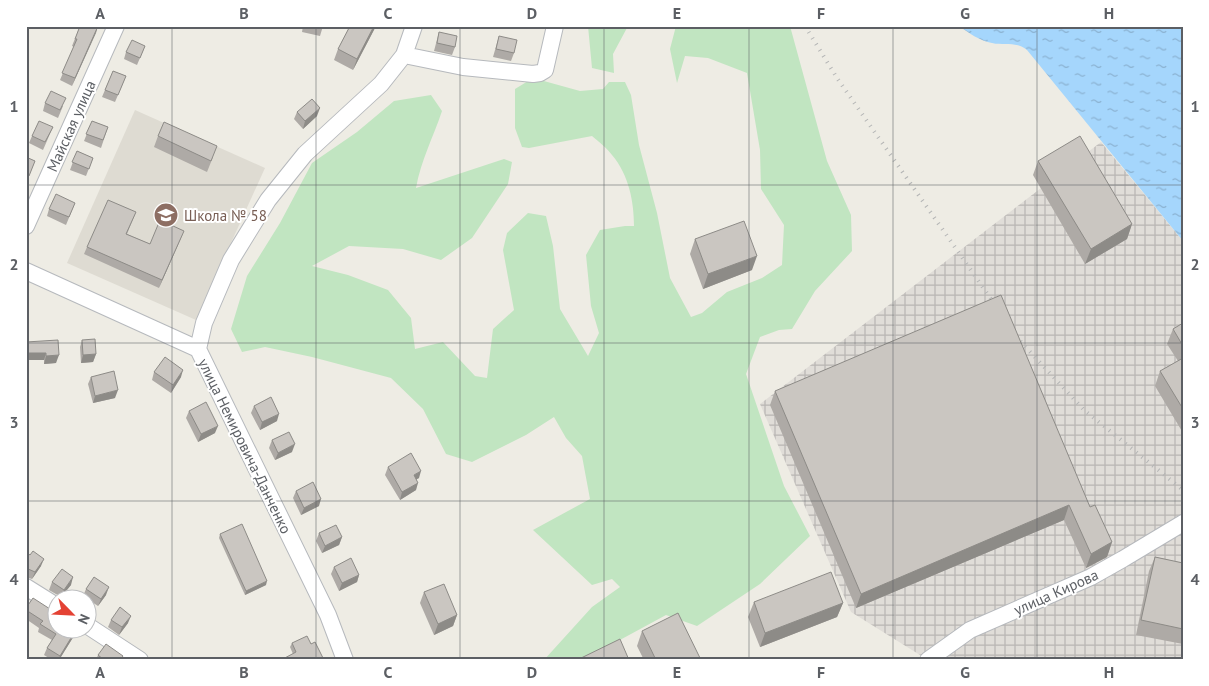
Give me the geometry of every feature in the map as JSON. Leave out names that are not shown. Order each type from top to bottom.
[{"type":"street","name":"Майская улица","points":[[26,226],[116,26]]},
{"type":"street","points":[[198,349],[204,323],[231,260],[268,200],[305,154],[382,84],[404,55],[414,26]]},
{"type":"street","points":[[404,55],[463,67],[533,74],[540,73],[545,70],[555,26]]},
{"type":"street","name":"улица Немировича-Данченко","points":[[26,271],[198,349],[328,615],[345,660]]},
{"type":"street","name":"улица Кирова","points":[[928,660],[970,630],[1091,577],[1183,522]]},
{"type":"street","points":[[26,587],[48,601]]},
{"type":"street","points":[[98,633],[140,660]]},
{"type":"shaded area","name":"Школа № 58","points":[[135,110],[265,168],[196,320],[67,263]]},
{"type":"shaded area","points":[[1101,142],[1183,241],[1183,660],[928,660],[851,612],[760,404]]},
{"type":"green space","points":[[588,26],[628,26],[613,54],[614,73],[592,68]]},
{"type":"green space","points":[[676,26],[790,26],[827,161],[851,215],[852,251],[815,291],[792,329],[779,330],[760,337],[746,374],[784,486],[810,536],[760,584],[697,626],[666,615],[583,660],[544,660],[592,607],[620,587],[612,579],[592,585],[533,530],[590,499],[582,456],[566,438],[554,417],[526,435],[472,462],[446,454],[423,409],[391,378],[312,357],[265,347],[242,352],[231,329],[247,276],[280,223],[312,163],[357,132],[394,101],[431,95],[442,111],[424,158],[416,188],[504,159],[512,162],[508,184],[472,238],[441,260],[403,249],[349,246],[312,266],[348,275],[388,290],[411,318],[415,349],[443,342],[475,376],[487,378],[493,329],[514,310],[503,250],[507,233],[528,213],[546,216],[553,246],[560,309],[588,356],[599,333],[591,306],[586,255],[600,230],[634,226],[632,198],[623,171],[618,163],[608,150],[592,136],[529,148],[522,147],[515,128],[515,89],[533,78],[580,91],[603,89],[609,82],[625,82],[631,95],[639,145],[657,213],[670,278],[691,317],[702,313],[727,292],[762,278],[782,265],[784,225],[761,189],[760,150],[747,73],[708,58],[685,56],[677,83],[670,49]]},
{"type":"water","points":[[959,26],[1183,26],[1183,241],[1027,50],[1010,44],[988,42]]},
{"type":"building","points":[[80,26],[98,26],[75,78],[62,73],[77,39],[75,39]]},
{"type":"building","points":[[350,26],[374,26],[357,59],[338,49]]},
{"type":"building","points":[[439,32],[457,36],[455,47],[437,43]]},
{"type":"building","points":[[499,36],[517,40],[514,53],[496,49]]},
{"type":"building","points":[[132,40],[145,46],[140,58],[126,52]]},
{"type":"building","points":[[113,71],[126,76],[118,95],[105,90]]},
{"type":"building","points":[[51,91],[66,98],[60,110],[45,103]]},
{"type":"building","points":[[312,99],[320,108],[305,121],[297,112]]},
{"type":"building","points":[[39,121],[53,127],[45,142],[32,136]]},
{"type":"building","points":[[92,121],[108,127],[103,140],[86,134]]},
{"type":"building","points":[[164,122],[217,146],[211,161],[158,136]]},
{"type":"building","points":[[1080,136],[1132,224],[1091,249],[1038,161]]},
{"type":"building","points":[[77,151],[93,158],[89,169],[72,162]]},
{"type":"building","points":[[26,157],[35,161],[29,176],[26,175]]},
{"type":"building","points":[[56,194],[75,203],[69,217],[49,209]]},
{"type":"building","points":[[108,200],[136,212],[126,234],[150,244],[160,220],[184,231],[162,280],[87,247]]},
{"type":"building","points":[[744,221],[757,256],[708,274],[695,239]]},
{"type":"building","points":[[1001,295],[1090,507],[1095,505],[1112,542],[1091,554],[1069,505],[861,594],[775,391]]},
{"type":"building","points":[[1183,323],[1183,346],[1173,329]]},
{"type":"building","points":[[95,339],[96,354],[83,355],[82,340]]},
{"type":"building","points":[[58,340],[59,355],[46,356],[46,353],[26,353],[26,342]]},
{"type":"building","points":[[165,357],[183,370],[173,385],[154,372]]},
{"type":"building","points":[[1183,358],[1183,409],[1160,371]]},
{"type":"building","points":[[114,371],[118,390],[95,396],[91,377]]},
{"type":"building","points":[[271,397],[279,414],[262,422],[254,406]]},
{"type":"building","points":[[206,402],[218,426],[201,434],[189,411]]},
{"type":"building","points":[[289,432],[295,444],[278,453],[272,440]]},
{"type":"building","points":[[411,453],[421,471],[414,475],[418,483],[402,492],[388,467]]},
{"type":"building","points":[[313,482],[321,499],[304,508],[296,491]]},
{"type":"building","points":[[242,524],[267,581],[246,591],[220,534]]},
{"type":"building","points":[[336,525],[342,537],[325,546],[319,533]]},
{"type":"building","points":[[33,551],[44,559],[35,572],[26,568],[26,552],[30,555]]},
{"type":"building","points":[[1155,557],[1183,563],[1183,629],[1141,620]]},
{"type":"building","points":[[351,558],[359,575],[342,583],[334,567]]},
{"type":"building","points":[[62,569],[73,577],[65,588],[61,588],[52,582]]},
{"type":"building","points":[[831,572],[843,603],[765,633],[754,602]]},
{"type":"building","points":[[94,577],[109,587],[101,599],[98,597],[98,588],[87,588]]},
{"type":"building","points":[[444,584],[457,615],[438,624],[424,592]]},
{"type":"building","points":[[33,598],[48,608],[48,629],[40,624],[43,621],[26,610]]},
{"type":"building","points":[[120,607],[131,616],[122,627],[111,620]]},
{"type":"building","points":[[678,613],[701,660],[656,660],[642,631]]},
{"type":"building","points":[[307,636],[311,644],[315,642],[324,660],[281,660],[296,652],[292,643]]},
{"type":"building","points":[[53,638],[71,638],[60,656],[47,648]]},
{"type":"building","points":[[620,639],[629,660],[577,660]]},
{"type":"building","points":[[106,644],[123,656],[120,660],[104,660],[98,655]]},
{"type":"railway","points":[[805,26],[837,78],[998,309]]},
{"type":"railway","points":[[1012,330],[1084,410],[1183,490]]},
{"type":"place","name":"Школа № 58","points":[[166,215]]}]
